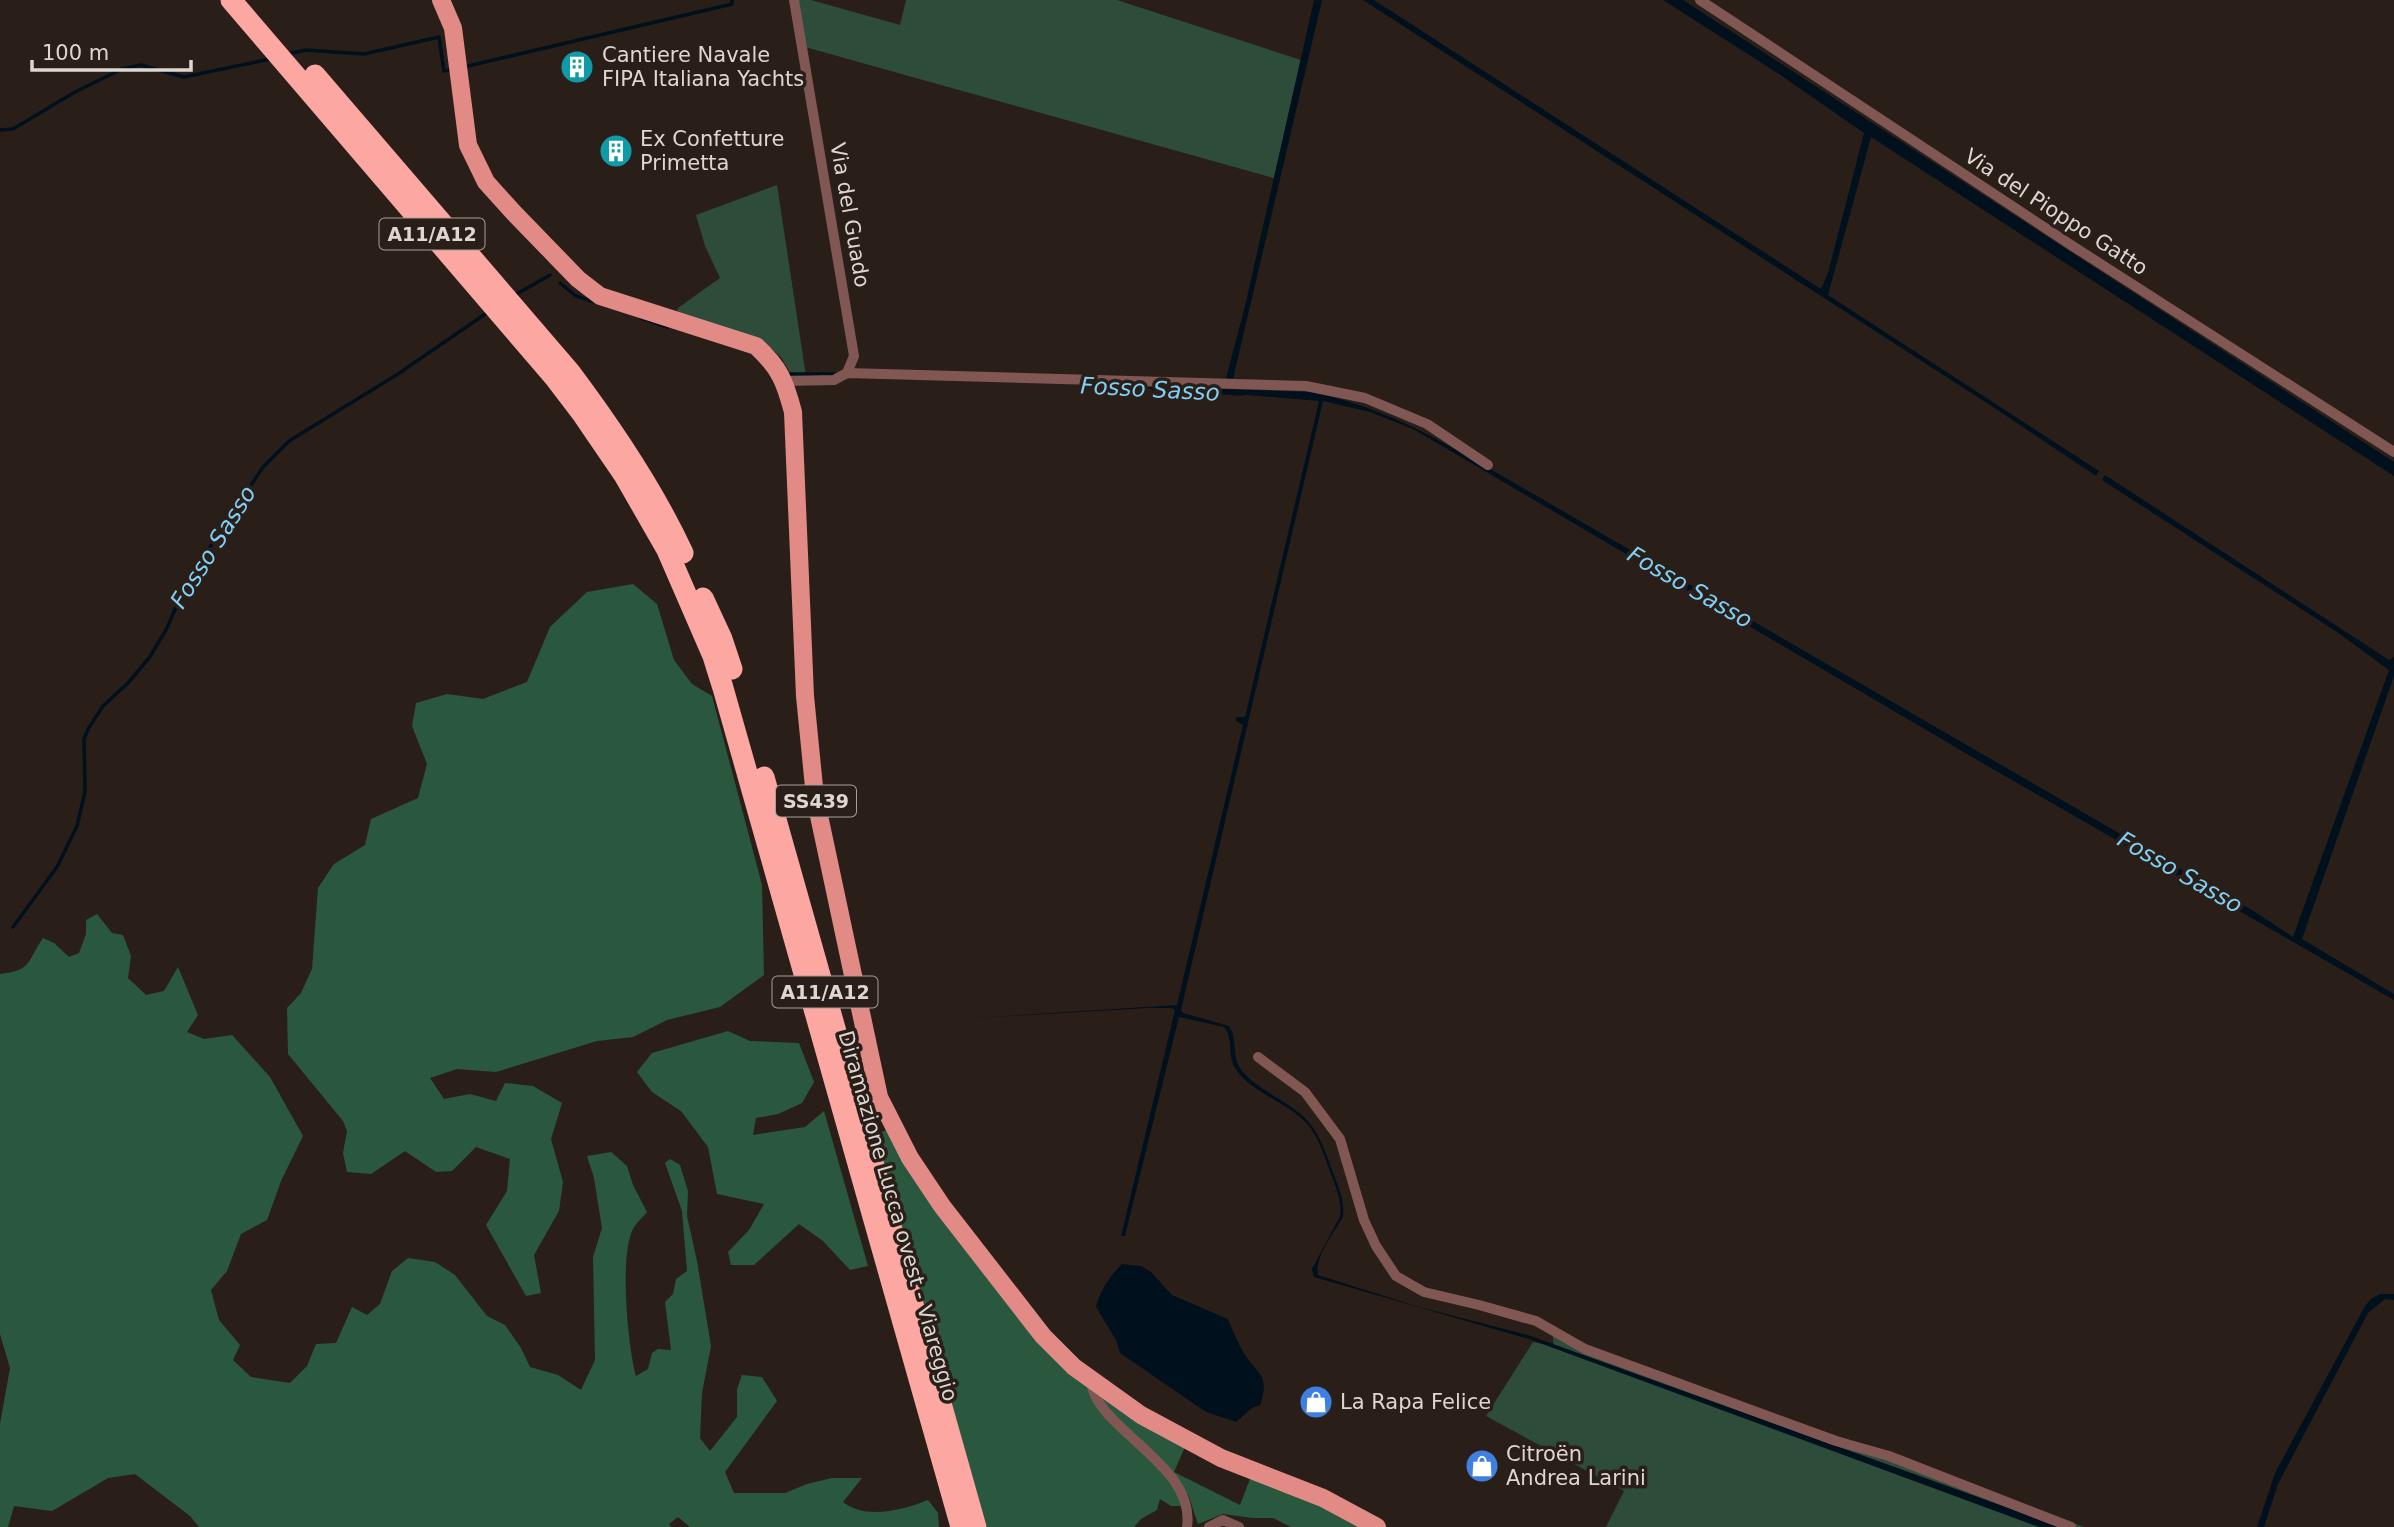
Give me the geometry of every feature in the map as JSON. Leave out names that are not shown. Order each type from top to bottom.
[{"type":"highway","name":"Diramazione Lucca ovest - Viareggio","points":[[231,0],[554,377],[628,468]]},
{"type":"highway","name":"Diramazione Lucca ovest - Viareggio","points":[[249,0],[570,372],[598,409],[667,550],[713,656],[730,684],[913,1306],[949,1455],[961,1527]]},
{"type":"highway","name":"Diramazione Lucca ovest - Viareggio","points":[[730,684],[894,1292],[976,1527]]},
{"type":"main road","name":"SS439","points":[[442,0],[453,28],[468,145],[486,181],[514,213],[578,279],[600,296],[756,346],[772,361],[785,381],[794,424],[805,696],[815,797],[879,1097],[909,1158],[1044,1336],[1090,1380],[1141,1415],[1221,1458],[1323,1499],[1377,1527]]},
{"type":"street","name":"Via del Guado","points":[[794,0],[854,356],[847,373]]},
{"type":"street","name":"Via del Pioppo Gatto","points":[[1700,0],[2059,238],[2394,452]]},
{"type":"street","points":[[785,381],[834,380],[847,373],[1306,386],[1365,398],[1427,424],[1488,465]]},
{"type":"street","points":[[1258,1058],[1305,1092],[1340,1139],[1364,1220],[1376,1246],[1396,1276],[1424,1293],[1536,1321],[1585,1349],[1836,1441],[1889,1456],[2071,1527]]},
{"type":"street","points":[[1090,1380],[1096,1399],[1114,1422],[1156,1459],[1183,1494],[1187,1508],[1187,1527]]},
{"type":"street","points":[[1209,1527],[1223,1520],[1239,1527]]},
{"type":"green space","points":[[796,0],[811,0],[900,25],[906,0],[1117,0],[1301,60],[1274,178],[805,47]]},
{"type":"green space","points":[[777,185],[806,376],[793,378],[781,357],[759,338],[676,313],[678,308],[720,278],[705,246],[696,215]]},
{"type":"green space","points":[[633,584],[657,604],[674,660],[692,684],[712,696],[762,885],[764,975],[720,1007],[667,1020],[633,1037],[597,1041],[496,1072],[457,1069],[430,1078],[444,1099],[470,1094],[496,1101],[505,1083],[533,1086],[562,1103],[551,1139],[563,1182],[559,1211],[534,1255],[541,1293],[526,1296],[486,1225],[507,1191],[510,1159],[476,1147],[452,1171],[436,1172],[405,1151],[371,1174],[347,1172],[343,1153],[347,1131],[343,1121],[288,1054],[287,1008],[301,993],[312,969],[318,888],[334,864],[365,845],[371,819],[418,798],[427,764],[412,726],[416,703],[447,694],[483,699],[527,682],[550,627],[587,592]]},
{"type":"green space","points":[[97,914],[112,933],[123,935],[131,956],[128,978],[146,995],[164,991],[178,967],[198,1015],[187,1032],[204,1039],[232,1035],[270,1077],[303,1136],[281,1181],[267,1220],[241,1234],[227,1271],[211,1290],[219,1320],[240,1345],[233,1360],[251,1377],[290,1383],[307,1366],[316,1344],[336,1343],[352,1307],[367,1315],[380,1304],[392,1271],[408,1258],[435,1262],[455,1275],[487,1316],[505,1325],[530,1367],[558,1375],[581,1390],[595,1360],[593,1257],[602,1228],[594,1178],[587,1156],[611,1152],[627,1166],[647,1212],[633,1229],[626,1259],[628,1324],[636,1376],[648,1369],[652,1353],[658,1349],[671,1350],[665,1302],[673,1294],[676,1279],[687,1271],[682,1211],[665,1163],[670,1159],[680,1165],[688,1191],[687,1216],[711,1346],[702,1393],[700,1438],[710,1451],[737,1417],[737,1389],[742,1375],[762,1377],[777,1401],[725,1472],[734,1493],[785,1493],[832,1478],[862,1478],[843,1502],[862,1511],[884,1512],[928,1500],[938,1513],[939,1527],[690,1527],[678,1517],[669,1524],[671,1527],[199,1527],[190,1516],[135,1474],[108,1478],[52,1511],[14,1506],[8,1527],[0,1527],[0,1424],[10,1368],[0,1334],[0,974],[10,973],[28,964],[43,938],[54,943],[69,957],[79,953],[86,934],[86,920]]},
{"type":"green space","points":[[728,1031],[750,1041],[799,1043],[814,1082],[802,1103],[778,1114],[756,1118],[753,1135],[805,1127],[824,1111],[868,1266],[850,1270],[823,1241],[799,1224],[754,1265],[731,1265],[728,1252],[749,1230],[764,1204],[717,1194],[708,1147],[681,1111],[652,1092],[637,1072],[652,1053]]},
{"type":"green space","points":[[894,1127],[1043,1336],[1188,1440],[1174,1472],[1240,1505],[1253,1471],[1377,1527],[1291,1527],[1273,1518],[1223,1514],[1198,1524],[1188,1494],[1180,1506],[1171,1506],[1160,1499],[1157,1510],[1141,1519],[1134,1527],[987,1527],[874,1135]]},
{"type":"green space","points":[[1552,1330],[1586,1348],[1906,1460],[2084,1527],[1606,1527],[1624,1491],[1486,1416],[1533,1342],[1554,1346]]},
{"type":"water","points":[[1314,0],[1322,0],[1233,379],[1226,378],[1245,306]]},
{"type":"water","points":[[1363,0],[1374,0],[1821,289],[1828,273],[1864,133],[1779,74],[1663,0],[1683,0],[2394,462],[2394,476],[1871,137],[1828,295],[2099,471],[2096,476]]},
{"type":"water","points":[[1050,383],[1309,392],[1355,403],[1398,420],[1480,463],[2255,912],[2293,937],[2389,670],[2337,632],[2102,480],[2105,475],[2389,660],[2394,657],[2394,676],[2302,939],[2394,994],[2394,1000],[1991,768],[1413,429],[1370,412],[1323,401],[1181,1010],[1183,1013],[1229,1026],[1239,1067],[1250,1079],[1308,1121],[1320,1140],[1340,1190],[1343,1217],[1322,1253],[1318,1275],[1419,1307],[1528,1335],[2061,1527],[2039,1527],[1529,1339],[1314,1277],[1312,1269],[1340,1216],[1335,1184],[1319,1142],[1308,1125],[1242,1077],[1235,1068],[1229,1037],[1224,1027],[1179,1017],[1125,1236],[1121,1236],[1175,1010],[1148,1008],[959,1019],[1177,1005],[1243,725],[1236,721],[1236,717],[1245,717],[1319,401]]},
{"type":"water","points":[[1122,1264],[1141,1266],[1151,1272],[1172,1295],[1228,1319],[1242,1351],[1262,1377],[1264,1388],[1260,1405],[1252,1408],[1236,1422],[1206,1412],[1120,1353],[1116,1340],[1096,1307],[1106,1284]]},
{"type":"water","points":[[2380,1294],[2394,1294],[2394,1300],[2385,1299],[2368,1313],[2278,1484],[2264,1527],[2257,1527],[2275,1473],[2365,1306]]},
{"type":"waterway","points":[[468,66],[732,4],[732,0]]},
{"type":"waterway","points":[[287,54],[306,50],[364,54],[439,37],[444,71],[449,70]]},
{"type":"waterway","points":[[0,130],[13,129],[75,92],[122,69],[141,65],[184,77],[270,59]]},
{"type":"waterway","name":"Fosso Sasso","points":[[515,295],[550,275]]},
{"type":"waterway","name":"Fosso Sasso","points":[[560,283],[576,296],[595,302]]},
{"type":"waterway","name":"Fosso Sasso","points":[[13,927],[57,867],[77,826],[85,792],[84,739],[88,729],[103,706],[128,683],[149,658],[166,630],[188,580],[263,467],[289,441],[398,374],[488,312]]},
{"type":"waterway","name":"Fosso Sasso","points":[[641,318],[667,327]]},
{"type":"waterway","name":"Fosso Sasso","points":[[785,374],[834,374]]},
{"type":"waterway","name":"Fosso Sasso","points":[[1153,389],[1243,394]]},
{"type":"place","name":"Cantiere Navale FIPA Italiana Yachts","points":[[577,67]]},
{"type":"place","name":"Ex Confetture Primetta","points":[[616,151]]},
{"type":"place","name":"La Rapa Felice","points":[[1316,1402]]},
{"type":"place","name":"Citroën Andrea Larini","points":[[1482,1466]]}]
